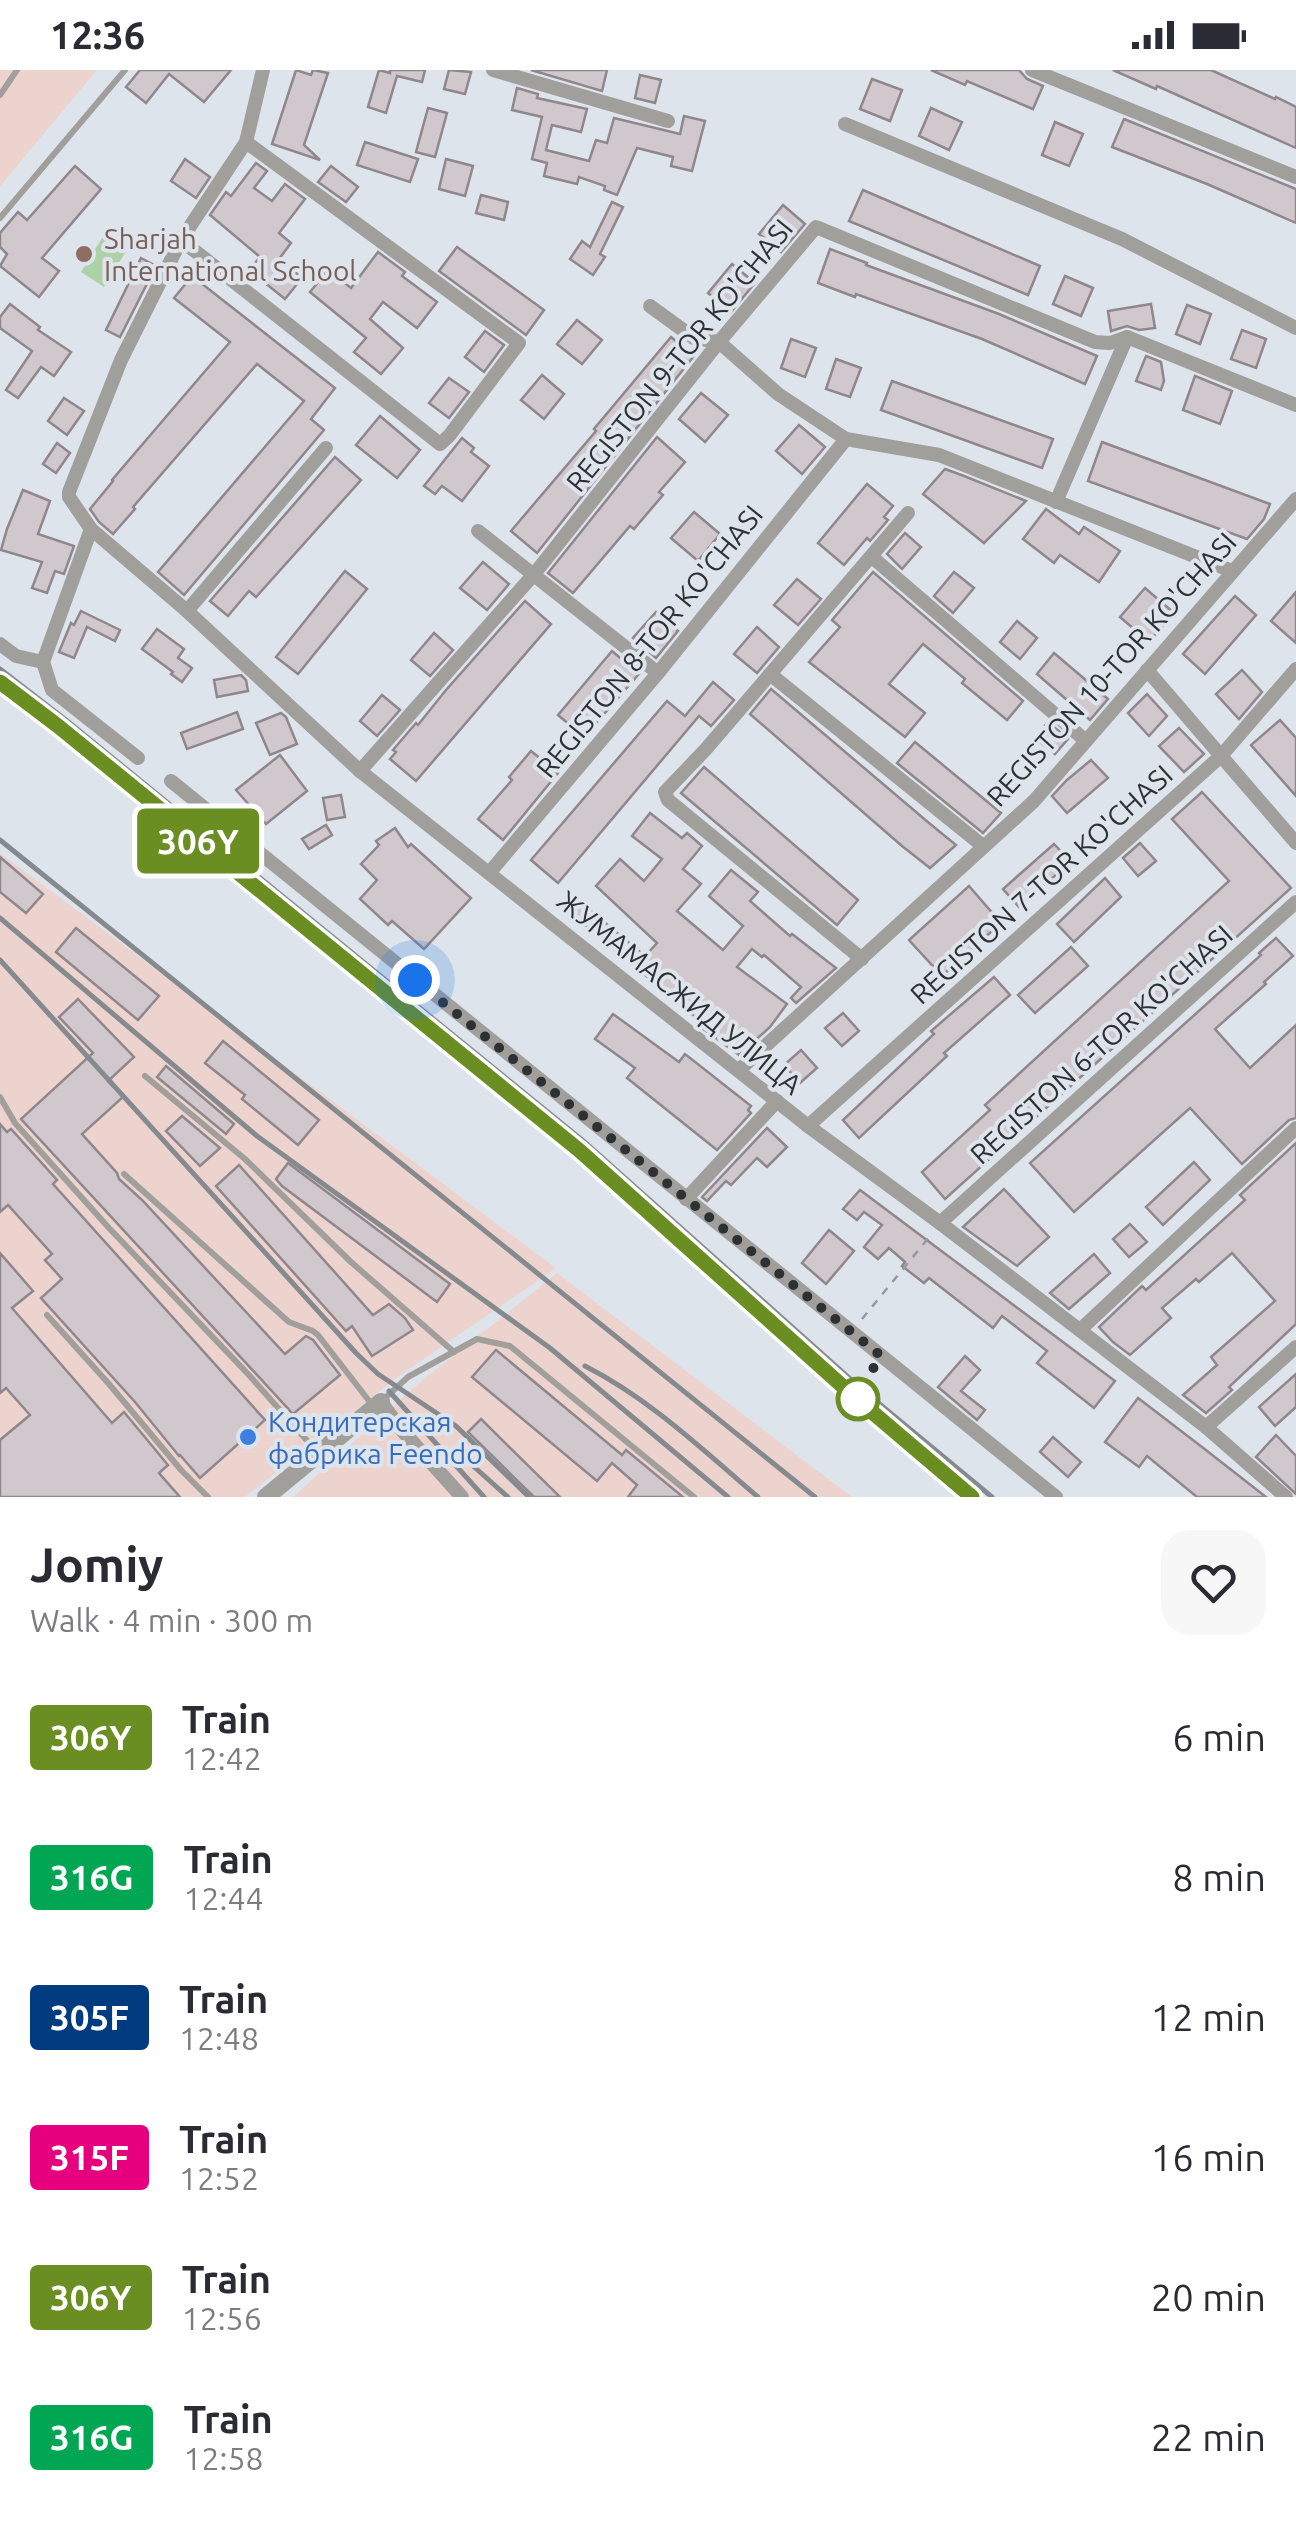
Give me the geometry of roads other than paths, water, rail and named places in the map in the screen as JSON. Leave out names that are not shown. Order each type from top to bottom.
[{"type":"street","points":[[246,142],[520,343],[440,444],[180,240],[246,142],[263,70]]},
{"type":"street","points":[[493,70],[668,121]]},
{"type":"street","points":[[1032,70],[1296,177]]},
{"type":"street","points":[[845,124],[1122,238],[1296,328]]},
{"type":"street","name":"REGISTON 9-TOR KO'CHASI","points":[[360,771],[534,573],[816,227],[1095,342],[1110,344],[1126,337],[1296,406]]},
{"type":"street","name":"ЖУМАМАСЖИД УЛИЦА","points":[[180,240],[120,360],[68,496],[92,530],[360,771],[808,1126],[1206,1427],[1286,1497]]},
{"type":"street","points":[[650,306],[694,338],[720,342],[778,394],[846,439],[938,455],[1232,571]]},
{"type":"street","points":[[1056,502],[1126,337]]},
{"type":"street","name":"REGISTON 8-TOR KO'CHASI","points":[[490,872],[658,673],[846,439]]},
{"type":"street","points":[[186,611],[326,448]]},
{"type":"street","name":"REGISTON 10-TOR KO'CHASI","points":[[739,1070],[1034,801],[1296,499]]},
{"type":"street","points":[[862,959],[664,792],[706,749],[908,514]]},
{"type":"street","points":[[92,530],[44,662],[52,690],[138,758]]},
{"type":"street","points":[[478,531],[658,673]]},
{"type":"street","points":[[872,557],[1086,741]]},
{"type":"street","points":[[0,644],[16,656],[44,662]]},
{"type":"street","name":"REGISTON 7-TOR KO'CHASI","points":[[808,1126],[1221,756],[1296,668]]},
{"type":"street","points":[[1147,670],[1296,843]]},
{"type":"street","points":[[770,674],[982,846]]},
{"type":"street","points":[[171,781],[1056,1497]]},
{"type":"street","name":"REGISTON 6-TOR KO'CHASI","points":[[940,1223],[1296,902]]},
{"type":"street","points":[[686,1198],[777,1100]]},
{"type":"street","points":[[1080,1330],[1296,1128]]},
{"type":"street","points":[[1206,1427],[1296,1347]]},
{"type":"street","points":[[266,1497],[377,1404],[462,1497]]},
{"type":"lane","points":[[0,95],[17,70]]},
{"type":"lane","points":[[0,218],[126,70]]},
{"type":"lane","points":[[145,1076],[245,1159],[351,1262],[454,1352]]},
{"type":"lane","points":[[0,1097],[15,1123],[318,1453]]},
{"type":"lane","points":[[124,1174],[289,1322],[318,1335],[377,1404],[408,1377],[478,1339],[510,1346],[694,1497]]},
{"type":"lane","points":[[47,1315],[208,1497]]},
{"type":"railway","points":[[0,669],[587,1144],[865,1392],[992,1497]]},
{"type":"railway","points":[[0,840],[815,1497]]},
{"type":"railway","points":[[0,918],[257,1136],[550,1348],[728,1497]]},
{"type":"railway","points":[[0,960],[356,1353],[378,1374],[456,1426],[529,1497]]},
{"type":"railway","points":[[585,1366],[654,1410],[758,1497]]},
{"type":"railway","points":[[389,1391],[484,1497]]},
{"type":"railway","points":[[463,1457],[508,1497]]},
{"type":"train","name":"306Y","points":[[0,682],[580,1151],[972,1497]]},
{"type":"place","name":"Sharjah International School","points":[[84,254]]},
{"type":"place","name":"Кондитерская фабрика Feendo","points":[[248,1437]]}]
